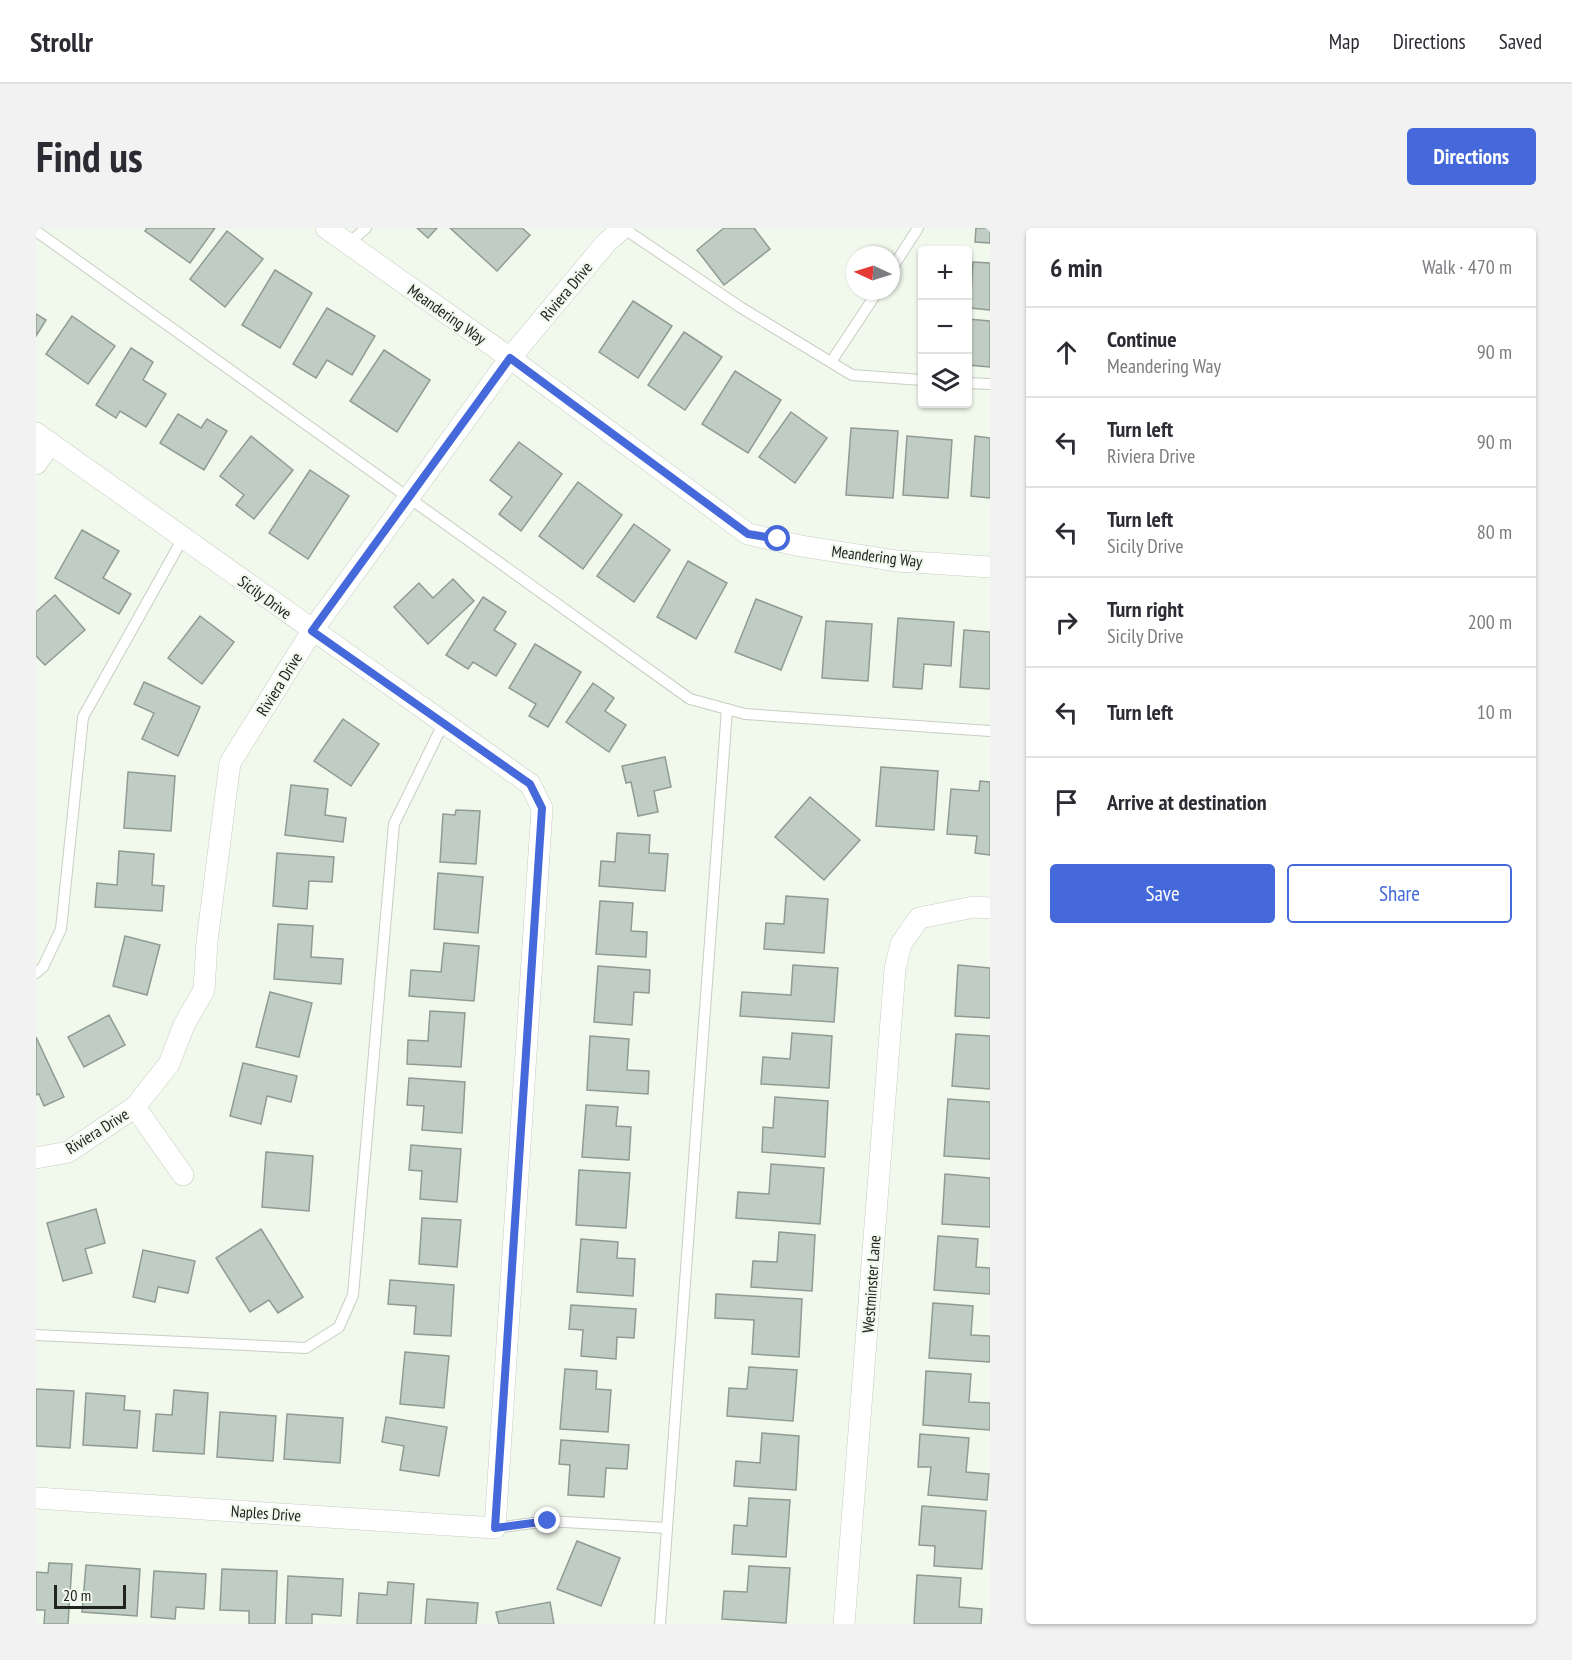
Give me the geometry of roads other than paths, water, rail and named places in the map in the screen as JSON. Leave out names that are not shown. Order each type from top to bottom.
[{"type":"street","name":"Meandering Way","points":[[326,228],[510,358],[748,534],[801,546],[897,561],[990,567]]},
{"type":"street","name":"Riviera Drive","points":[[36,1158],[68,1152],[135,1107],[169,1064],[184,1025],[204,990],[207,941],[230,762],[312,631],[510,358],[606,243],[623,228]]},
{"type":"street","points":[[36,464],[43,438]]},
{"type":"street","name":"Sicily Drive","points":[[43,438],[530,784],[542,808],[495,1528]]},
{"type":"street","name":"Westminster Lane","points":[[844,1624],[895,969],[902,944],[919,918],[974,907],[990,908]]},
{"type":"street","points":[[135,1107],[183,1175]]},
{"type":"street","name":"Naples Drive","points":[[36,1498],[495,1528]]},
{"type":"lane","points":[[348,244],[366,228]]},
{"type":"lane","points":[[623,228],[740,307],[852,375],[918,380]]},
{"type":"lane","points":[[900,256],[918,228]]},
{"type":"lane","points":[[36,231],[690,699],[745,714],[990,731]]},
{"type":"lane","points":[[831,362],[872,300]]},
{"type":"lane","points":[[972,383],[990,384]]},
{"type":"lane","points":[[36,973],[43,966],[61,929],[82,717],[183,538]]},
{"type":"lane","points":[[660,1624],[727,709]]},
{"type":"lane","points":[[36,1335],[306,1348],[339,1327],[353,1295],[394,824],[443,724]]},
{"type":"lane","points":[[495,1528],[548,1521],[667,1528]]}]
